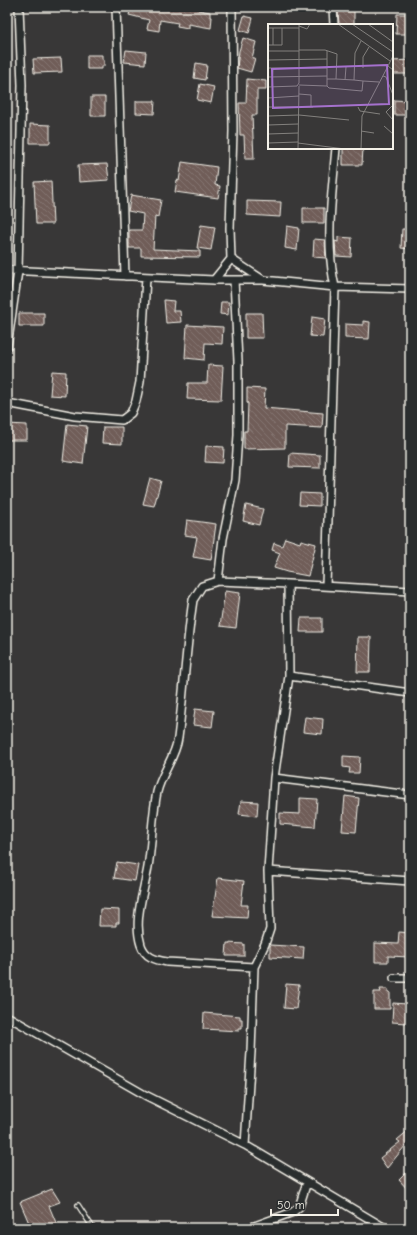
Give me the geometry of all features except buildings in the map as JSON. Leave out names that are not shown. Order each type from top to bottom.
[{"type":"street","points":[[7,347],[18,271],[22,85],[19,7]]},
{"type":"street","points":[[116,7],[126,276]]},
{"type":"street","points":[[214,280],[231,259],[230,228],[233,131],[232,7]]},
{"type":"street","points":[[333,7],[334,24]]},
{"type":"street","points":[[326,586],[335,287],[332,274],[331,234],[336,149]]},
{"type":"street","points":[[231,259],[263,280]]},
{"type":"street","points":[[7,270],[214,280],[263,280],[335,287],[410,289]]},
{"type":"street","points":[[7,403],[75,416],[122,420],[131,413],[136,401],[140,382],[146,277]]},
{"type":"street","points":[[218,581],[223,539],[235,480],[238,435],[238,361],[234,280]]},
{"type":"street","points":[[254,967],[153,960],[147,955],[142,946],[138,932],[139,915],[148,867],[157,792],[178,740],[186,648],[193,600],[202,586],[218,581],[410,590]]},
{"type":"street","points":[[245,1145],[251,1052],[254,967],[265,944],[270,929],[268,871],[274,778],[289,676],[288,584]]},
{"type":"street","points":[[289,676],[410,693]]},
{"type":"street","points":[[274,778],[410,795]]},
{"type":"street","points":[[268,871],[410,881]]},
{"type":"street","points":[[394,978],[410,978]]},
{"type":"street","points":[[7,1016],[145,1095],[245,1145],[385,1228]]},
{"type":"street","points":[[249,1228],[293,1212],[299,1206],[307,1182]]},
{"type":"lane","points":[[78,1206],[93,1228]]}]
